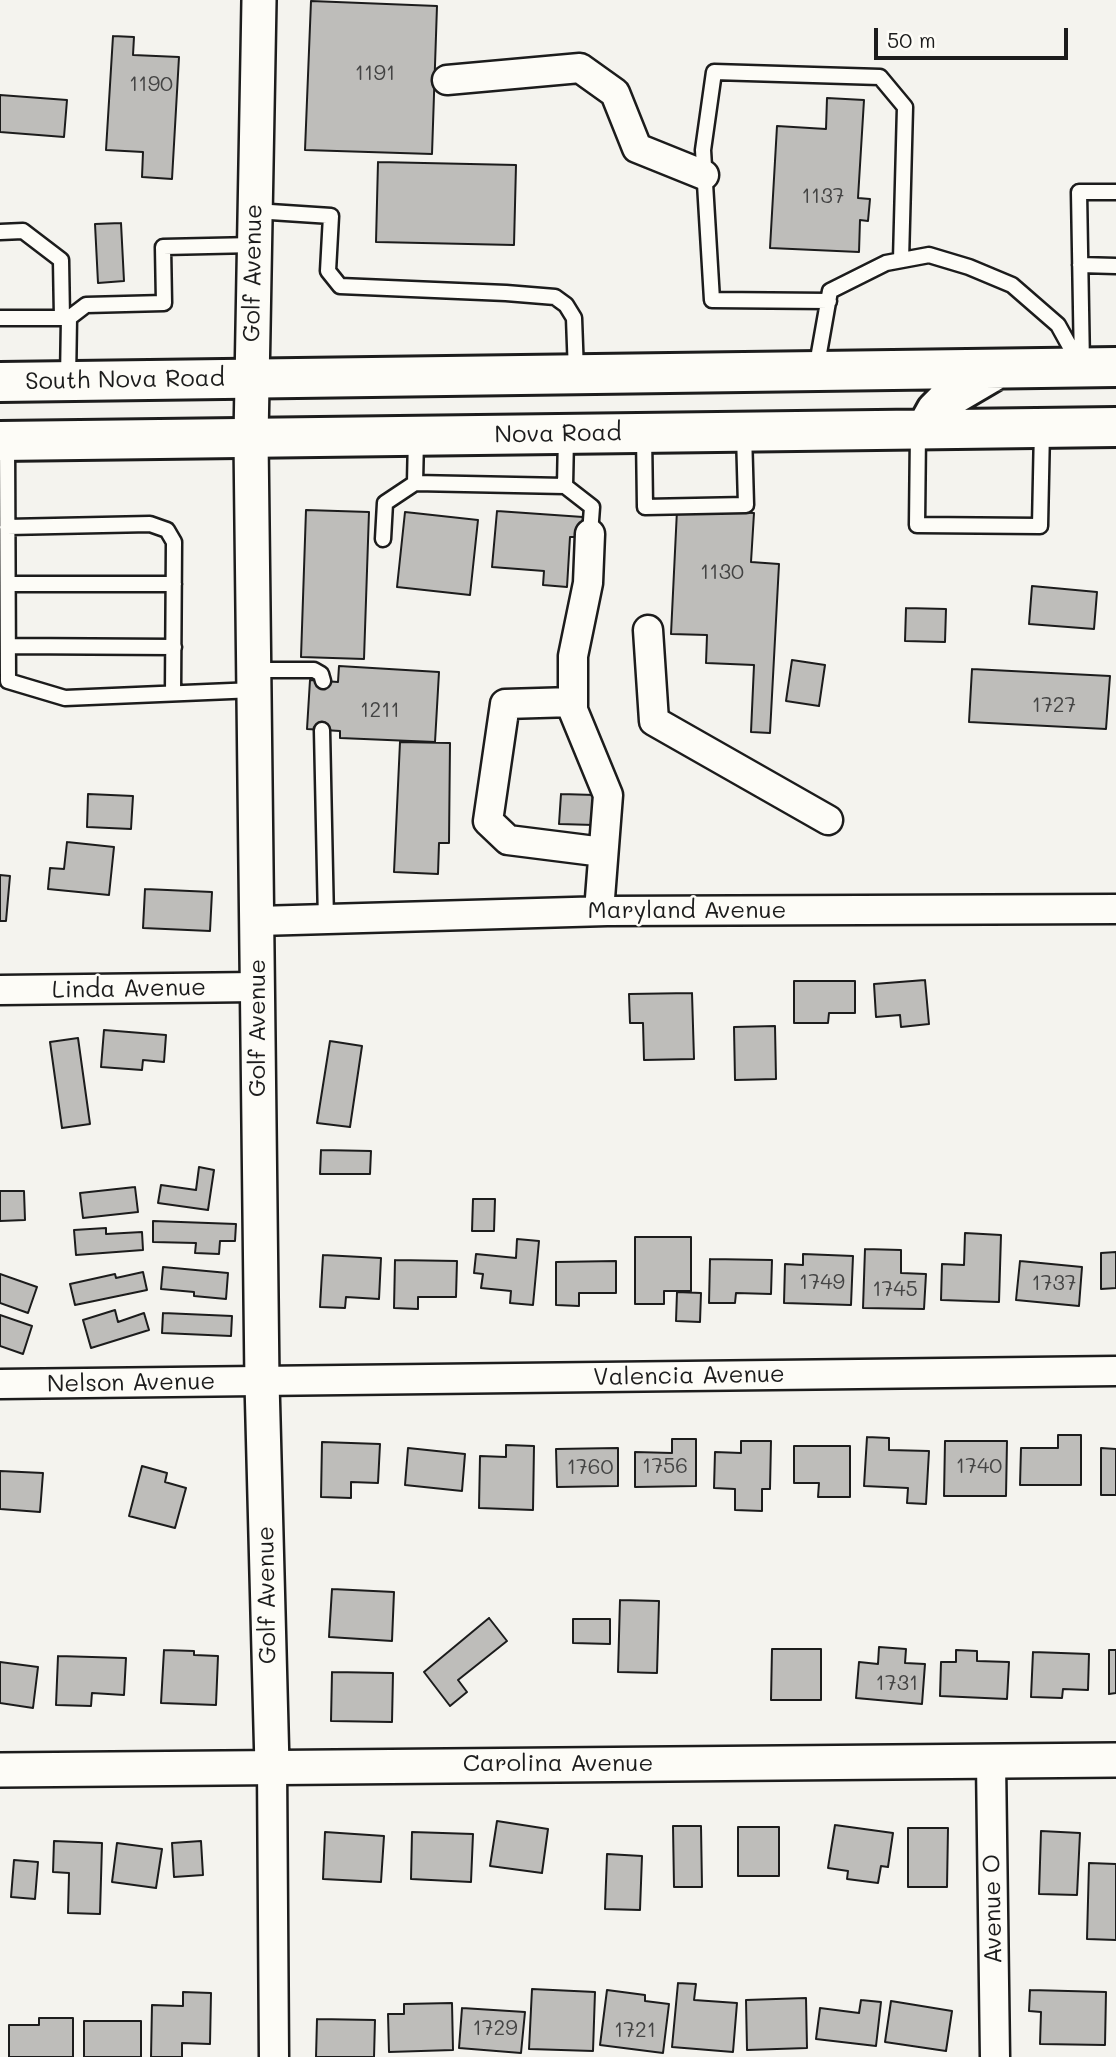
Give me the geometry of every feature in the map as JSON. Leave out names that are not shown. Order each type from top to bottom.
[{"type":"main road","points":[[251,379],[1099,367]]},
{"type":"main road","points":[[922,429],[951,396],[999,368]]},
{"type":"main road","name":"South Nova Road","points":[[0,382],[251,379]]},
{"type":"main road","name":"Nova Road","points":[[3,441],[1116,427]]},
{"type":"street","name":"Golf Avenue","points":[[259,0],[251,438],[262,1382],[272,1766],[274,2057]]},
{"type":"street","points":[[447,80],[580,68],[615,93],[637,148],[704,175]]},
{"type":"street","points":[[590,534],[588,583],[573,656],[573,710],[608,795],[599,911]]},
{"type":"street","points":[[648,630],[654,721],[828,820]]},
{"type":"street","points":[[573,702],[505,704],[488,821],[508,840],[603,852]]},
{"type":"street","name":"Maryland Avenue","points":[[258,921],[599,911],[1116,909]]},
{"type":"street","name":"Linda Avenue","points":[[0,990],[257,988]]},
{"type":"street","name":"Valencia Avenue","points":[[262,1382],[1116,1371]]},
{"type":"street","name":"Nelson Avenue","points":[[0,1384],[262,1382]]},
{"type":"street","name":"Carolina Avenue","points":[[0,1770],[1116,1760]]},
{"type":"street","name":"Avenue O","points":[[991,1762],[995,2057]]},
{"type":"lane","points":[[829,301],[712,300],[702,150],[714,72],[880,77],[905,107],[901,260]]},
{"type":"lane","points":[[1099,367],[1080,265],[1079,192],[1116,192]]},
{"type":"lane","points":[[255,211],[331,216],[328,271],[340,286],[506,293],[555,298],[566,305],[574,318],[576,374]]},
{"type":"lane","points":[[0,232],[23,231],[61,260],[68,381]]},
{"type":"lane","points":[[0,317],[66,318],[86,305],[164,303],[163,247],[254,245]]},
{"type":"lane","points":[[816,371],[830,291],[886,263],[929,255],[970,267],[1012,285],[1058,325],[1099,367]]},
{"type":"lane","points":[[1080,265],[1116,266]]},
{"type":"lane","points":[[922,429],[917,525],[1040,526],[1042,428]]},
{"type":"lane","points":[[644,433],[645,507],[746,505],[744,431]]},
{"type":"lane","points":[[565,486],[566,434]]},
{"type":"lane","points":[[415,483],[416,436]]},
{"type":"lane","points":[[3,441],[7,527],[8,681],[65,698],[173,693],[314,670],[321,674],[323,681]]},
{"type":"lane","points":[[383,539],[385,503],[415,483],[565,486],[592,507],[590,534]]},
{"type":"lane","points":[[7,527],[150,524],[167,530],[174,542],[173,693]]},
{"type":"lane","points":[[8,584],[174,584]]},
{"type":"lane","points":[[8,646],[174,647]]},
{"type":"lane","points":[[322,730],[326,921]]},
{"type":"building","points":[[311,1],[437,6],[432,154],[305,150]]},
{"type":"building","points":[[113,36],[134,37],[133,55],[179,57],[172,179],[142,177],[143,152],[106,150]]},
{"type":"building","points":[[0,95],[67,100],[64,137],[0,132]]},
{"type":"building","points":[[827,98],[864,100],[858,198],[870,199],[868,221],[860,220],[859,252],[770,248],[777,126],[826,129]]},
{"type":"building","points":[[378,162],[516,165],[514,245],[376,242]]},
{"type":"building","points":[[121,223],[124,281],[98,283],[95,224]]},
{"type":"building","points":[[306,510],[369,512],[364,659],[301,657]]},
{"type":"building","points":[[677,510],[754,513],[751,562],[779,564],[770,733],[751,732],[754,665],[706,663],[707,635],[671,634]]},
{"type":"building","points":[[497,511],[583,517],[582,537],[570,537],[567,587],[543,585],[544,571],[492,567]]},
{"type":"building","points":[[405,512],[478,520],[470,595],[397,587]]},
{"type":"building","points":[[1032,586],[1097,592],[1094,629],[1029,624]]},
{"type":"building","points":[[906,608],[946,609],[945,642],[905,641]]},
{"type":"building","points":[[792,660],[825,665],[819,706],[786,701]]},
{"type":"building","points":[[339,666],[439,672],[435,742],[340,738],[340,731],[307,729],[310,680],[338,682]]},
{"type":"building","points":[[972,669],[1110,676],[1106,729],[969,722]]},
{"type":"building","points":[[400,742],[450,743],[449,843],[439,843],[438,874],[394,872]]},
{"type":"building","points":[[88,794],[133,796],[131,829],[87,827]]},
{"type":"building","points":[[561,794],[595,795],[594,825],[559,824]]},
{"type":"building","points":[[67,842],[114,847],[109,895],[48,889],[50,868],[64,869]]},
{"type":"building","points":[[0,875],[10,876],[6,921],[0,921]]},
{"type":"building","points":[[145,889],[212,892],[210,931],[143,928]]},
{"type":"building","points":[[925,980],[929,1024],[901,1027],[900,1015],[876,1017],[874,984]]},
{"type":"building","points":[[794,981],[855,981],[855,1013],[829,1013],[828,1023],[794,1023]]},
{"type":"building","points":[[692,993],[694,1059],[644,1060],[643,1023],[630,1023],[629,994]]},
{"type":"building","points":[[775,1026],[776,1079],[735,1080],[734,1027]]},
{"type":"building","points":[[104,1030],[166,1035],[164,1062],[143,1060],[142,1070],[101,1067]]},
{"type":"building","points":[[78,1038],[90,1124],[62,1128],[50,1042]]},
{"type":"building","points":[[330,1041],[362,1046],[350,1127],[317,1123]]},
{"type":"building","points":[[321,1150],[371,1151],[370,1174],[320,1174]]},
{"type":"building","points":[[199,1167],[214,1170],[208,1210],[158,1203],[161,1185],[196,1190]]},
{"type":"building","points":[[135,1187],[138,1212],[83,1218],[80,1193]]},
{"type":"building","points":[[0,1191],[24,1191],[25,1220],[0,1221]]},
{"type":"building","points":[[473,1199],[495,1199],[494,1231],[472,1231]]},
{"type":"building","points":[[153,1221],[236,1224],[235,1241],[220,1241],[219,1254],[195,1253],[196,1243],[153,1242]]},
{"type":"building","points":[[106,1228],[106,1234],[142,1232],[143,1250],[76,1255],[74,1230]]},
{"type":"building","points":[[965,1233],[1001,1235],[999,1302],[941,1300],[942,1264],[964,1265]]},
{"type":"building","points":[[635,1237],[691,1237],[691,1291],[664,1291],[664,1304],[635,1304]]},
{"type":"building","points":[[517,1239],[539,1241],[533,1305],[510,1303],[511,1291],[481,1288],[483,1274],[474,1273],[476,1254],[516,1258]]},
{"type":"building","points":[[865,1249],[901,1250],[901,1273],[926,1274],[924,1309],[863,1308]]},
{"type":"building","points":[[1116,1252],[1116,1288],[1101,1289],[1101,1253]]},
{"type":"building","points":[[803,1254],[853,1256],[851,1305],[784,1303],[785,1264],[803,1265]]},
{"type":"building","points":[[323,1255],[381,1258],[379,1299],[346,1297],[345,1308],[320,1307]]},
{"type":"building","points":[[710,1259],[772,1260],[771,1294],[736,1293],[735,1303],[709,1303]]},
{"type":"building","points":[[395,1260],[457,1261],[456,1297],[418,1297],[418,1309],[394,1308]]},
{"type":"building","points":[[616,1261],[616,1293],[579,1293],[579,1306],[556,1305],[556,1262]]},
{"type":"building","points":[[1020,1261],[1082,1267],[1079,1306],[1016,1300]]},
{"type":"building","points":[[163,1267],[228,1273],[226,1299],[161,1289]]},
{"type":"building","points":[[143,1272],[147,1290],[75,1305],[70,1284],[115,1274],[116,1278]]},
{"type":"building","points":[[0,1274],[37,1287],[28,1313],[0,1303]]},
{"type":"building","points":[[677,1292],[701,1293],[700,1322],[676,1321]]},
{"type":"building","points":[[115,1310],[118,1322],[144,1313],[149,1330],[91,1348],[83,1320]]},
{"type":"building","points":[[163,1313],[232,1316],[231,1336],[162,1333]]},
{"type":"building","points":[[0,1315],[32,1326],[23,1354],[0,1346]]},
{"type":"building","points":[[1058,1435],[1081,1435],[1081,1485],[1020,1485],[1021,1448],[1058,1448]]},
{"type":"building","points":[[867,1437],[889,1438],[889,1450],[929,1451],[926,1504],[907,1503],[908,1488],[864,1486]]},
{"type":"building","points":[[672,1439],[696,1439],[696,1486],[635,1487],[635,1452],[672,1453]]},
{"type":"building","points":[[741,1441],[771,1441],[770,1489],[762,1489],[762,1511],[735,1510],[735,1489],[714,1488],[715,1452],[741,1453]]},
{"type":"building","points":[[945,1441],[1007,1441],[1006,1496],[944,1496]]},
{"type":"building","points":[[322,1442],[380,1444],[378,1483],[351,1482],[351,1498],[321,1497]]},
{"type":"building","points":[[506,1445],[534,1446],[533,1510],[479,1508],[480,1456],[506,1457]]},
{"type":"building","points":[[794,1446],[850,1446],[850,1497],[818,1497],[819,1483],[794,1483]]},
{"type":"building","points":[[408,1448],[465,1454],[462,1491],[405,1485]]},
{"type":"building","points":[[618,1448],[618,1486],[557,1487],[556,1449]]},
{"type":"building","points":[[1101,1448],[1116,1449],[1116,1495],[1101,1495]]},
{"type":"building","points":[[142,1466],[167,1473],[165,1482],[186,1488],[175,1528],[129,1516]]},
{"type":"building","points":[[0,1471],[43,1473],[40,1512],[0,1509]]},
{"type":"building","points":[[332,1589],[394,1592],[392,1641],[329,1637]]},
{"type":"building","points":[[620,1600],[659,1601],[657,1673],[618,1672]]},
{"type":"building","points":[[489,1618],[507,1641],[458,1680],[467,1692],[450,1706],[424,1672]]},
{"type":"building","points":[[573,1619],[610,1619],[610,1644],[573,1643]]},
{"type":"building","points":[[879,1647],[906,1649],[905,1663],[925,1664],[922,1704],[856,1698],[859,1662],[878,1664]]},
{"type":"building","points":[[772,1649],[821,1649],[821,1700],[771,1700]]},
{"type":"building","points":[[164,1650],[194,1651],[194,1655],[218,1656],[216,1705],[161,1703]]},
{"type":"building","points":[[956,1650],[977,1651],[977,1661],[1009,1662],[1007,1699],[940,1696],[941,1662],[956,1662]]},
{"type":"building","points":[[1109,1650],[1116,1650],[1116,1693],[1109,1694]]},
{"type":"building","points":[[1033,1652],[1089,1654],[1088,1690],[1063,1689],[1062,1698],[1031,1697]]},
{"type":"building","points":[[58,1656],[126,1658],[124,1695],[92,1693],[91,1706],[56,1705]]},
{"type":"building","points":[[0,1662],[38,1667],[33,1708],[0,1703]]},
{"type":"building","points":[[332,1672],[393,1673],[392,1722],[331,1721]]},
{"type":"building","points":[[497,1821],[548,1829],[542,1873],[490,1866]]},
{"type":"building","points":[[835,1825],[893,1833],[888,1867],[881,1866],[878,1883],[847,1879],[848,1871],[828,1868]]},
{"type":"building","points":[[673,1826],[701,1826],[702,1887],[674,1887]]},
{"type":"building","points":[[738,1827],[779,1827],[779,1876],[738,1876]]},
{"type":"building","points":[[908,1828],[948,1828],[947,1887],[908,1887]]},
{"type":"building","points":[[1041,1831],[1080,1833],[1077,1895],[1039,1894]]},
{"type":"building","points":[[325,1832],[384,1836],[381,1882],[323,1879]]},
{"type":"building","points":[[412,1832],[473,1834],[471,1882],[411,1879]]},
{"type":"building","points":[[54,1841],[102,1843],[100,1914],[68,1913],[69,1873],[53,1872]]},
{"type":"building","points":[[201,1841],[203,1875],[174,1877],[172,1843]]},
{"type":"building","points":[[117,1843],[162,1849],[156,1888],[112,1882]]},
{"type":"building","points":[[607,1854],[642,1856],[640,1910],[605,1909]]},
{"type":"building","points":[[14,1860],[38,1862],[35,1899],[11,1897]]},
{"type":"building","points":[[1089,1863],[1116,1864],[1116,1940],[1087,1939]]},
{"type":"building","points":[[678,1983],[696,1984],[694,2000],[737,2003],[733,2052],[672,2047]]},
{"type":"building","points":[[532,1989],[595,1992],[593,2051],[529,2049]]},
{"type":"building","points":[[607,1990],[645,1995],[645,2001],[669,2004],[663,2053],[600,2045]]},
{"type":"building","points":[[1030,1990],[1106,1992],[1105,2045],[1040,2044],[1041,2012],[1029,2011]]},
{"type":"building","points":[[183,1992],[211,1993],[210,2044],[182,2043],[182,2057],[151,2057],[152,2005],[183,2006]]},
{"type":"building","points":[[806,1998],[807,2048],[747,2050],[746,2000]]},
{"type":"building","points":[[861,2000],[881,2002],[876,2046],[816,2039],[820,2008],[859,2013]]},
{"type":"building","points":[[891,2001],[952,2011],[946,2051],[885,2042]]},
{"type":"building","points":[[452,2003],[453,2050],[389,2052],[388,2014],[404,2014],[404,2004]]},
{"type":"building","points":[[462,2008],[525,2012],[521,2053],[459,2048]]},
{"type":"building","points":[[39,2018],[73,2018],[73,2057],[9,2057],[9,2025],[39,2025]]},
{"type":"building","points":[[317,2019],[375,2020],[374,2057],[316,2057]]},
{"type":"building","points":[[84,2021],[141,2021],[141,2057],[84,2057]]}]
